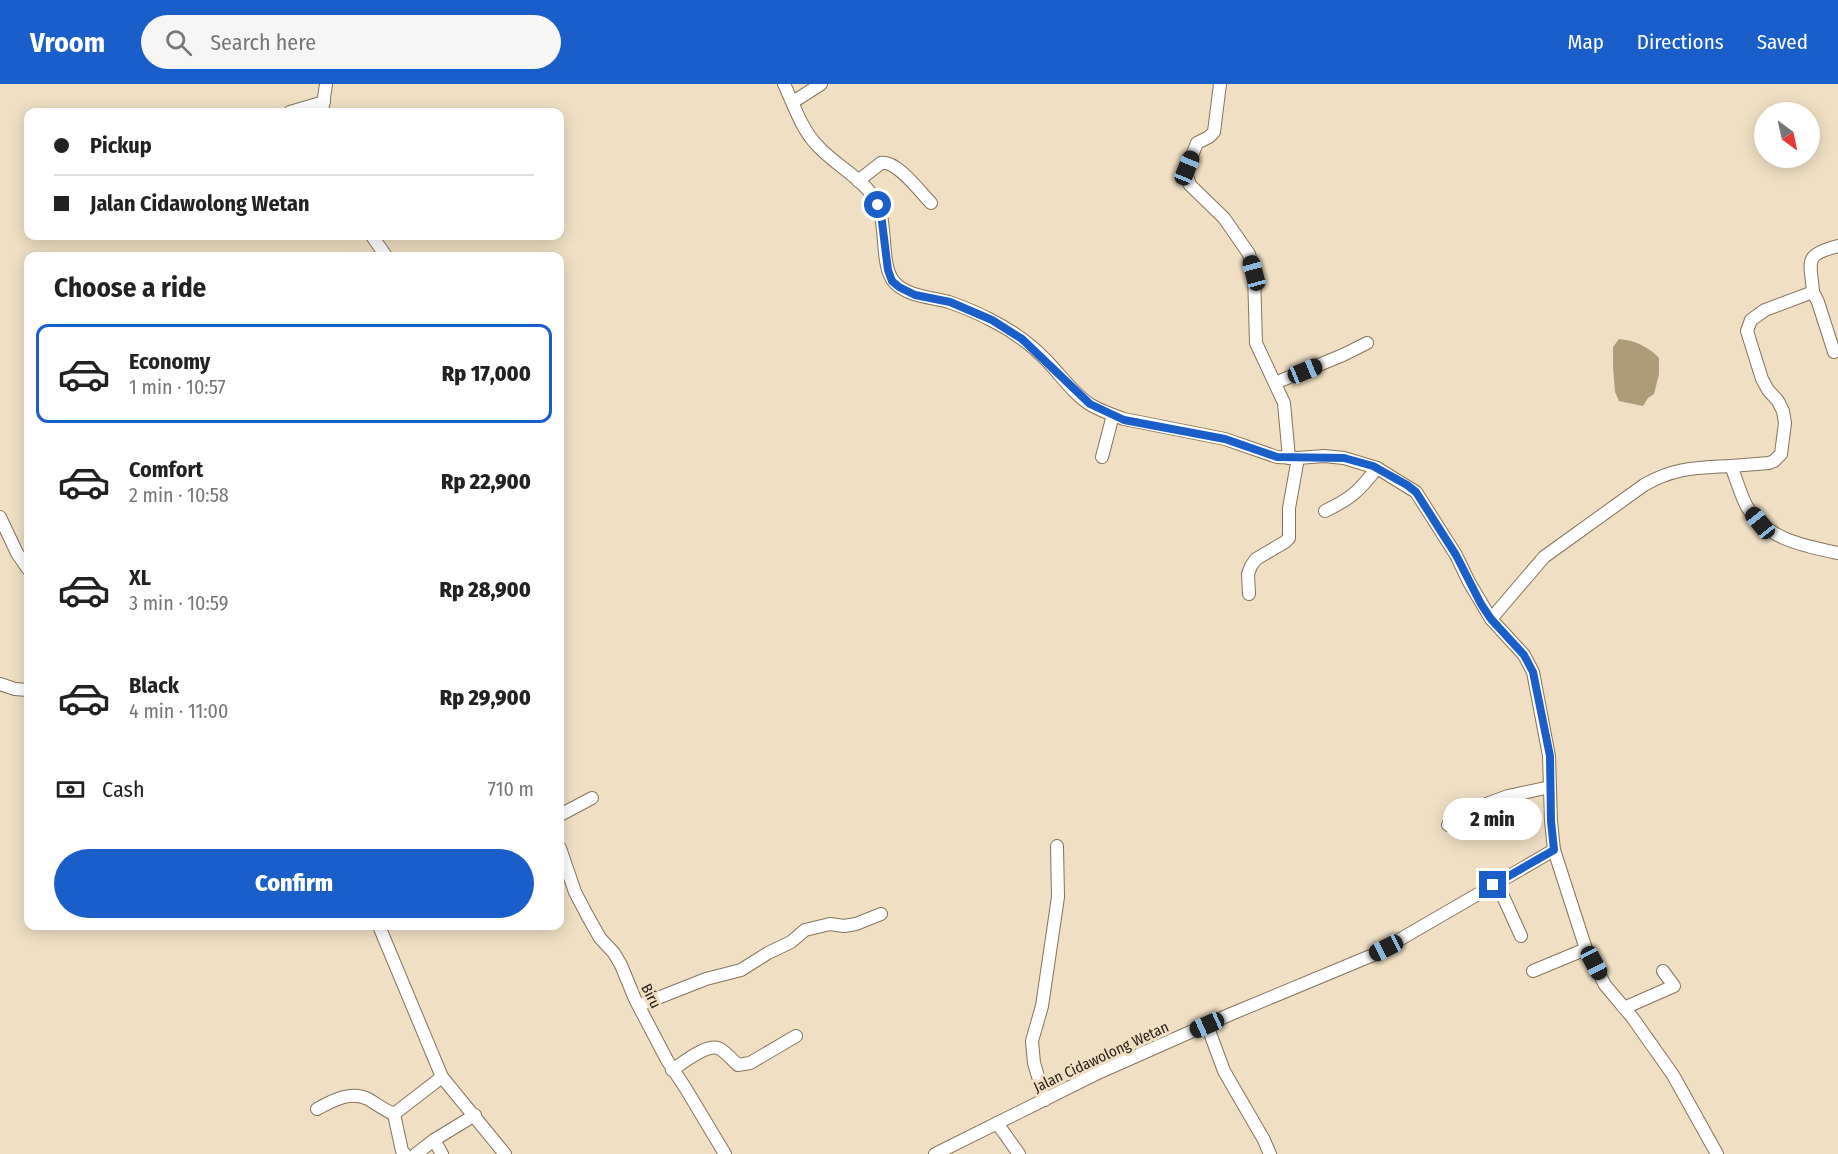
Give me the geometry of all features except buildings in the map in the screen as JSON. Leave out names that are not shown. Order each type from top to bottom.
[{"type":"street","points":[[323,107],[326,84]]},
{"type":"street","points":[[784,84],[816,145],[873,195],[881,214],[888,270],[892,281],[899,287],[915,295],[950,302],[992,320],[1022,339],[1090,404],[1124,420],[1225,439],[1277,457],[1344,458],[1377,468],[1416,492],[1456,555],[1491,619],[1524,655],[1533,672],[1550,756],[1554,850],[1586,949],[1605,985],[1673,1076],[1717,1154]]},
{"type":"street","points":[[793,102],[821,84]]},
{"type":"street","points":[[1220,84],[1214,132],[1197,142],[1187,168],[1187,176],[1190,185],[1224,218],[1249,254],[1254,273],[1256,343],[1284,403],[1294,458],[1289,508],[1289,538],[1256,559],[1248,574],[1249,594]]},
{"type":"street","points":[[858,182],[881,163],[886,162],[896,167],[931,203]]},
{"type":"street","points":[[1833,352],[1813,292],[1810,264],[1812,259],[1823,250],[1838,246]]},
{"type":"street","points":[[1491,619],[1544,557],[1659,476],[1677,470],[1769,463],[1781,454],[1785,423],[1783,411],[1762,379],[1747,331],[1751,320],[1765,310],[1813,292]]},
{"type":"street","points":[[1275,383],[1367,343]]},
{"type":"street","points":[[1102,457],[1113,415]]},
{"type":"street","points":[[1731,466],[1747,506],[1760,523],[1779,536],[1801,546],[1838,553]]},
{"type":"street","points":[[1325,511],[1351,497],[1377,468]]},
{"type":"street","points":[[0,517],[24,563]]},
{"type":"street","points":[[0,684],[24,690]]},
{"type":"street","points":[[1448,825],[1489,802],[1550,787]]},
{"type":"street","points":[[564,813],[592,798]]},
{"type":"street","points":[[1045,1100],[1034,1063],[1032,1041],[1042,1006],[1057,906],[1057,846]]},
{"type":"street","points":[[1521,936],[1497,883],[1554,850]]},
{"type":"street","name":"Biru","points":[[564,860],[575,892],[587,915],[600,938],[614,952],[635,999],[672,1070],[687,1089],[724,1154]]},
{"type":"street","name":"Jalan Cidawolong Wetan","points":[[935,1154],[1100,1072],[1373,955],[1497,883]]},
{"type":"street","points":[[640,1005],[706,979],[741,970],[791,942],[805,930],[830,924],[844,926],[856,924],[881,914]]},
{"type":"street","points":[[381,930],[442,1077],[505,1154]]},
{"type":"street","points":[[1533,971],[1586,949]]},
{"type":"street","points":[[1624,1008],[1674,986],[1663,971]]},
{"type":"street","points":[[1207,1025],[1224,1071],[1264,1140],[1269,1154]]},
{"type":"street","points":[[672,1070],[704,1049],[716,1047],[738,1065],[750,1063],[796,1036]]},
{"type":"street","points":[[394,1114],[442,1077]]},
{"type":"street","points":[[317,1109],[334,1100],[354,1096],[367,1098],[394,1114],[402,1151],[405,1154]]},
{"type":"street","points":[[416,1154],[475,1115]]},
{"type":"street","points":[[998,1123],[1019,1154]]},
{"type":"street","points":[[434,1140],[442,1154]]},
{"type":"shaded area","points":[[1619,339],[1641,345],[1659,358],[1659,374],[1654,394],[1643,406],[1619,401],[1615,392],[1613,347]]},
{"type":"route","points":[[878,205],[888,270],[892,281],[915,295],[950,302],[992,320],[1022,339],[1090,404],[1124,420],[1225,439],[1277,457],[1344,458],[1373,466],[1416,492],[1456,555],[1481,604],[1491,619],[1524,655],[1533,672],[1550,756],[1554,850],[1493,885]]}]
